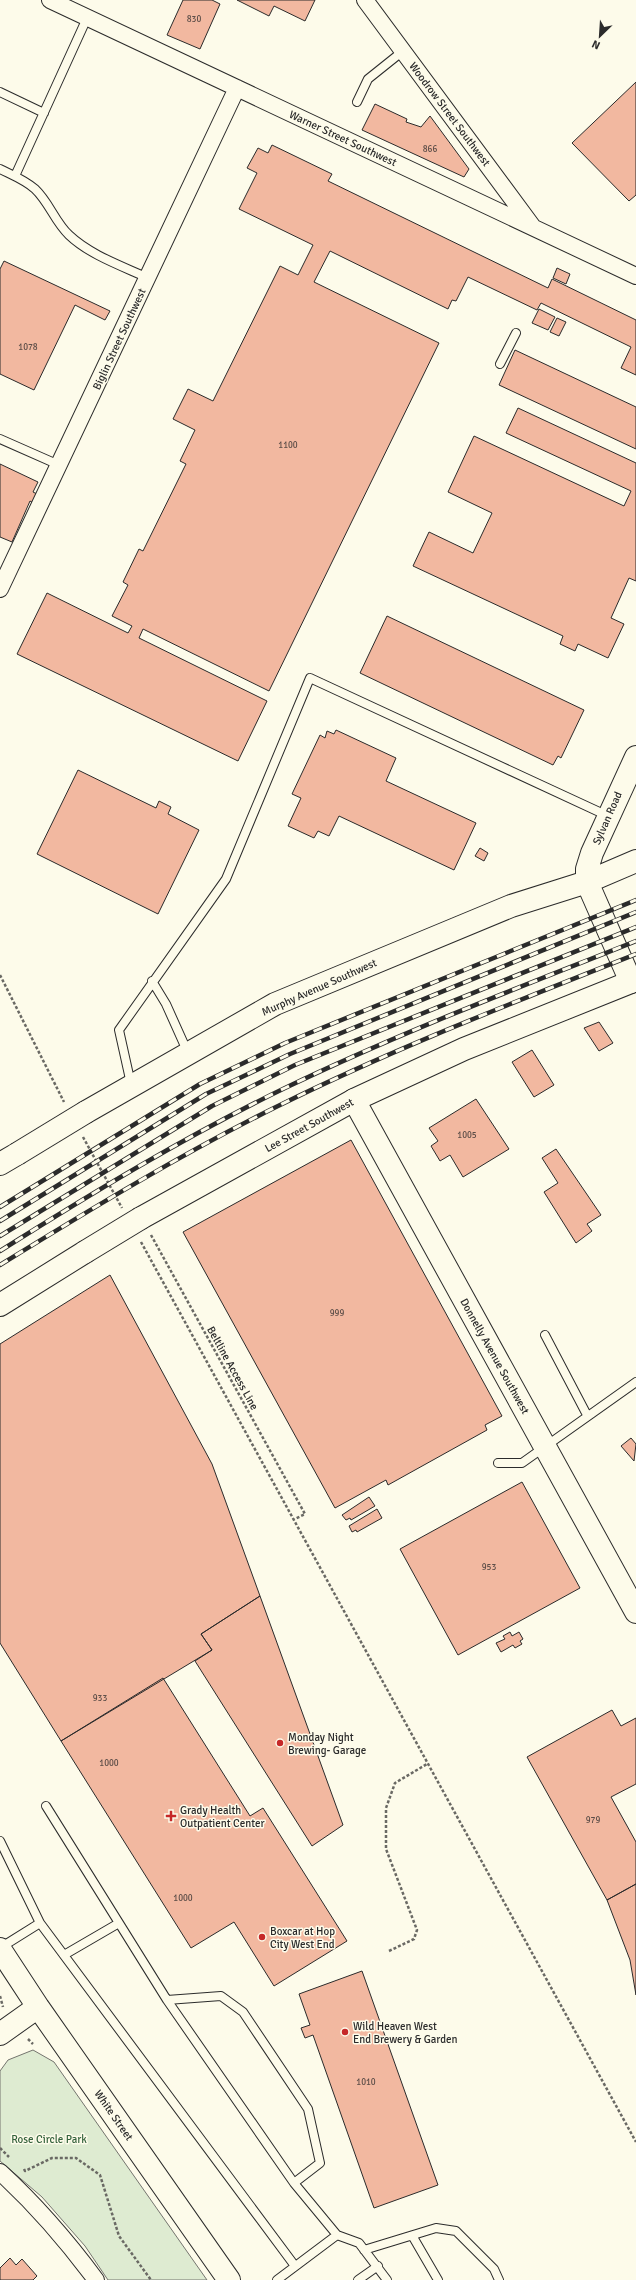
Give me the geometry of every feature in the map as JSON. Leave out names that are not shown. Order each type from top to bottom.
[{"type":"street","name":"Warner Street Southwest","points":[[50,0],[636,276]]},
{"type":"street","name":"Woodrow Street Southwest","points":[[365,0],[534,228]]},
{"type":"street","name":"Biglin Street Southwest","points":[[0,589],[237,88]]},
{"type":"street","name":"Sylvan Road","points":[[587,882],[587,869],[592,852],[636,757]]},
{"type":"street","name":"Murphy Avenue Southwest","points":[[9,1159],[83,1122],[132,1086],[275,1004],[511,906],[587,882],[636,861]]},
{"type":"street","points":[[587,882],[634,981]]},
{"type":"street","name":"Lee Street Southwest","points":[[0,1305],[135,1223],[354,1100],[464,1049],[634,981]]},
{"type":"street","name":"Donnelly Avenue Southwest","points":[[354,1100],[636,1612]]},
{"type":"street","name":"White Street","points":[[0,1949],[38,2007],[229,2280]]},
{"type":"street","points":[[0,2034],[38,2007]]},
{"type":"street","points":[[0,2172],[28,2197],[67,2241],[96,2280]]},
{"type":"lane","points":[[15,176],[87,18]]},
{"type":"lane","points":[[357,102],[368,78],[403,51]]},
{"type":"lane","points":[[0,92],[44,112]]},
{"type":"lane","points":[[0,169],[15,176],[36,190],[58,223],[71,237],[87,248],[148,278]]},
{"type":"lane","points":[[500,364],[516,333]]},
{"type":"lane","points":[[0,439],[59,465]]},
{"type":"lane","points":[[132,1086],[119,1030],[152,981],[226,879],[310,678],[608,816]]},
{"type":"lane","points":[[152,981],[166,1004],[188,1054]]},
{"type":"lane","points":[[545,1335],[587,1415]]},
{"type":"lane","points":[[498,1463],[522,1463],[587,1415],[636,1382]]},
{"type":"lane","points":[[46,1806],[166,2000],[294,2183],[336,2235],[359,2243],[378,2266],[387,2280]]},
{"type":"lane","points":[[0,1841],[40,1923],[295,2266]]},
{"type":"lane","points":[[0,1949],[40,1923]]},
{"type":"lane","points":[[64,1955],[119,1923]]},
{"type":"lane","points":[[166,2000],[221,1996],[243,2012],[308,2109],[320,2163],[294,2183]]},
{"type":"lane","points":[[364,2250],[413,2237],[436,2228],[456,2231],[494,2269],[499,2280]]},
{"type":"lane","points":[[277,2280],[336,2235]]},
{"type":"lane","points":[[413,2237],[438,2280]]},
{"type":"lane","points":[[358,2280],[378,2266]]},
{"type":"path","points":[[0,975],[65,1103]]},
{"type":"path","points":[[83,1122],[293,1520],[636,2142]]},
{"type":"path","name":"Beltline Access Line","points":[[135,1223],[304,1514],[293,1520]]},
{"type":"path","points":[[389,1951],[414,1939],[417,1930],[386,1849],[386,1808],[395,1783],[401,1778],[427,1764]]},
{"type":"path","points":[[0,1996],[3,2007]]},
{"type":"path","points":[[0,2148],[15,2162]]},
{"type":"path","points":[[20,2166],[25,2171],[52,2158],[76,2158],[100,2175],[119,2236],[151,2280]]},
{"type":"green space","name":"Rose Circle Park","points":[[33,2050],[54,2062],[207,2280],[108,2280],[85,2246],[42,2197],[0,2161],[0,2071],[8,2060]]},
{"type":"building","points":[[183,0],[212,0],[220,4],[200,49],[167,35]]},
{"type":"building","points":[[237,0],[315,0],[305,21],[274,6],[269,16]]},
{"type":"building","points":[[636,82],[636,195],[629,201],[572,143]]},
{"type":"building","points":[[375,104],[407,119],[406,122],[421,127],[430,116],[469,169],[464,177],[362,130]]},
{"type":"building","points":[[272,145],[332,174],[328,181],[548,288],[552,279],[636,320],[636,375],[621,368],[631,347],[541,303],[537,310],[468,277],[456,301],[452,300],[448,309],[330,251],[314,282],[439,343],[269,691],[143,629],[139,638],[267,701],[238,761],[17,654],[47,593],[128,633],[132,626],[112,616],[128,585],[123,582],[139,549],[143,551],[186,464],[180,461],[195,430],[173,419],[188,389],[213,401],[280,266],[298,275],[313,245],[239,209],[257,173],[247,168],[258,148],[268,153]]},
{"type":"building","points":[[4,261],[110,311],[105,320],[75,305],[34,390],[0,374],[0,269]]},
{"type":"building","points":[[557,268],[570,274],[566,284],[553,278]]},
{"type":"building","points":[[539,309],[555,317],[548,330],[532,323]]},
{"type":"building","points":[[557,318],[566,322],[559,336],[550,332]]},
{"type":"building","points":[[515,350],[636,407],[636,449],[499,385]]},
{"type":"building","points":[[518,408],[636,463],[636,581],[629,578],[611,618],[624,624],[608,658],[578,644],[575,651],[560,644],[563,636],[413,566],[429,532],[473,553],[492,513],[448,492],[474,436],[624,506],[631,491],[506,433]]},
{"type":"building","points":[[0,464],[38,482],[33,492],[39,495],[35,504],[30,501],[12,542],[0,537]]},
{"type":"building","points":[[387,616],[584,710],[561,758],[558,756],[553,765],[360,673]]},
{"type":"building","points":[[336,730],[396,758],[386,781],[476,823],[454,870],[339,816],[329,836],[318,831],[314,838],[288,826],[301,798],[292,794],[320,735],[325,738],[327,731],[334,734]]},
{"type":"building","points":[[78,770],[156,808],[159,801],[171,807],[168,814],[199,830],[158,914],[37,854]]},
{"type":"building","points":[[480,848],[488,853],[484,861],[475,856]]},
{"type":"building","points":[[599,1022],[613,1043],[599,1051],[584,1028]]},
{"type":"building","points":[[532,1050],[554,1085],[534,1097],[512,1062]]},
{"type":"building","points":[[476,1099],[509,1149],[463,1177],[450,1155],[440,1161],[431,1146],[438,1141],[429,1128]]},
{"type":"building","points":[[351,1140],[502,1416],[485,1425],[487,1430],[388,1485],[386,1480],[335,1508],[183,1232]]},
{"type":"building","points":[[556,1149],[601,1215],[587,1224],[592,1231],[576,1243],[544,1192],[558,1183],[542,1158]]},
{"type":"building","points":[[110,1275],[212,1464],[260,1596],[201,1634],[212,1650],[61,1741],[0,1643],[0,1344]]},
{"type":"building","points":[[631,1438],[636,1444],[634,1461],[621,1446]]},
{"type":"building","points":[[522,1482],[580,1588],[458,1655],[400,1549]]},
{"type":"building","points":[[369,1497],[375,1506],[351,1520],[350,1518],[346,1520],[342,1515]]},
{"type":"building","points":[[377,1509],[382,1518],[357,1532],[356,1530],[352,1532],[349,1526]]},
{"type":"building","name":"Monday Night Brewing- Garage","points":[[260,1596],[343,1825],[312,1846],[195,1661],[212,1650],[201,1634]]},
{"type":"building","points":[[510,1632],[512,1636],[519,1632],[523,1639],[520,1641],[522,1644],[515,1648],[513,1645],[501,1652],[496,1643],[505,1639],[503,1636]]},
{"type":"building","points":[[163,1678],[250,1816],[263,1808],[347,1941],[274,1986],[234,1922],[191,1948],[61,1741]]},
{"type":"building","points":[[612,1710],[621,1726],[636,1718],[636,1784],[611,1797],[636,1842],[636,1884],[607,1900],[527,1757]]},
{"type":"building","points":[[636,1884],[636,1995],[630,1960],[607,1900]]},
{"type":"building","points":[[362,1971],[438,2185],[374,2208],[313,2035],[305,2038],[301,2028],[310,2025],[299,1994]]},
{"type":"building","points":[[10,2258],[16,2265],[22,2259],[37,2276],[33,2280],[0,2280],[0,2268]]},
{"type":"railway","points":[[0,1207],[200,1084],[285,1043],[636,900]]},
{"type":"railway","points":[[0,1221],[206,1094],[290,1054],[636,912]]},
{"type":"railway","points":[[0,1236],[212,1106],[295,1065],[636,927]]},
{"type":"railway","points":[[0,1251],[140,1166],[248,1106],[371,1048],[636,941]]},
{"type":"railway","points":[[0,1265],[172,1162],[278,1106],[411,1045],[636,954]]},
{"type":"place","name":"Monday Night Brewing- Garage","points":[[280,1743]]},
{"type":"place","name":"Grady Health Outpatient Center","points":[[171,1816]]},
{"type":"place","name":"Boxcar at Hop City West End","points":[[262,1937]]},
{"type":"place","name":"Wild Heaven West End Brewery & Garden","points":[[345,2032]]}]
